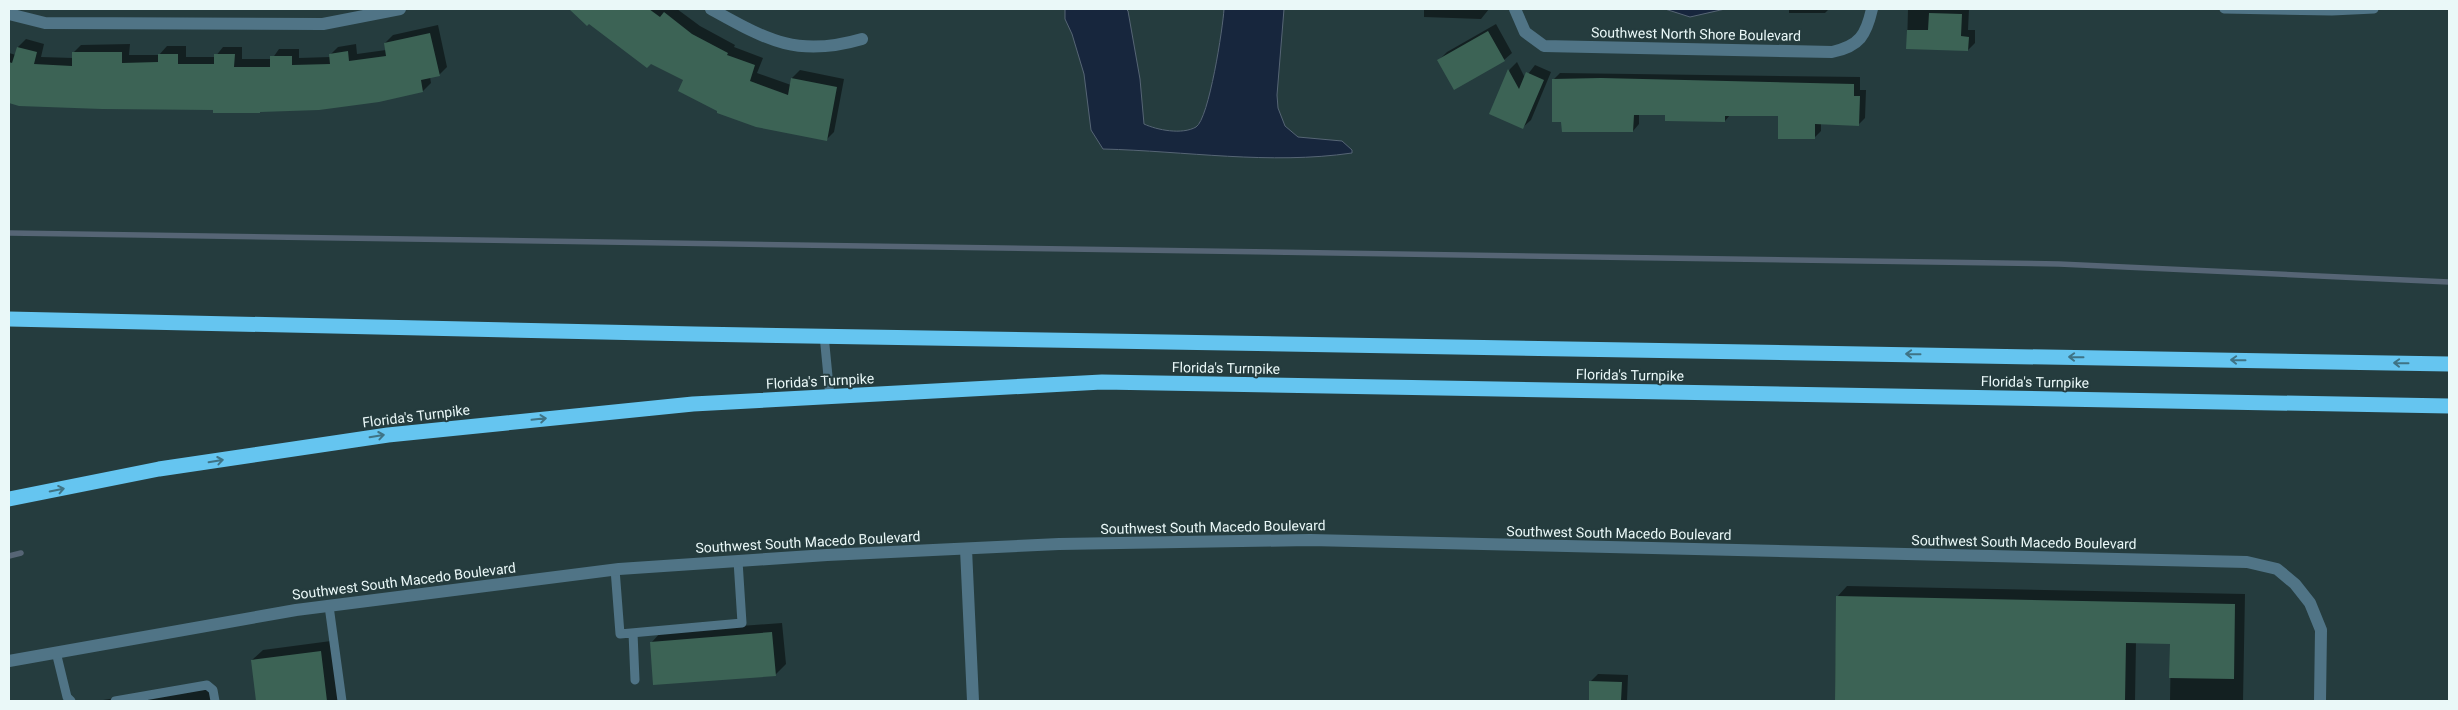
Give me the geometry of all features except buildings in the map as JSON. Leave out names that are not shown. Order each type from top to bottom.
[{"type":"highway","name":"Florida's Turnpike","points":[[9,319],[2449,364]]},
{"type":"highway","name":"Florida's Turnpike","points":[[9,499],[159,470],[388,435],[694,404],[1102,382],[2449,406]]},
{"type":"street","points":[[9,14],[45,23],[323,24],[400,9]]},
{"type":"street","points":[[711,9],[757,34],[802,48],[837,47],[862,40]]},
{"type":"street","name":"Southwest North Shore Boulevard","points":[[1515,9],[1525,32],[1544,46],[1832,52],[1850,48],[1867,31],[1872,9]]},
{"type":"street","name":"Southwest South Macedo Boulevard","points":[[9,660],[329,606],[615,570],[738,561],[1059,544],[1310,540],[2247,562],[2277,570],[2295,584],[2310,603],[2321,630],[2320,701]]},
{"type":"street","points":[[966,549],[973,701]]},
{"type":"lane","points":[[2224,9],[2332,11],[2374,9]]},
{"type":"lane","points":[[824,334],[830,396]]},
{"type":"lane","points":[[615,570],[620,634],[742,623],[738,561]]},
{"type":"lane","points":[[329,606],[342,701]]},
{"type":"lane","points":[[633,633],[635,680]]},
{"type":"lane","points":[[56,652],[67,697],[71,701]]},
{"type":"lane","points":[[115,701],[207,685],[213,690],[215,701]]},
{"type":"water","points":[[1065,9],[1126,9],[1128,11],[1140,79],[1144,124],[1162,130],[1184,131],[1196,127],[1206,108],[1221,34],[1224,9],[1284,9],[1277,95],[1278,108],[1285,126],[1298,137],[1342,141],[1352,150],[1352,153],[1290,158],[1259,158],[1103,149],[1091,130],[1084,74],[1072,34],[1065,19]]},
{"type":"water","points":[[1665,9],[1725,9],[1690,17]]},
{"type":"waterway","points":[[9,233],[2059,264],[2449,282]]},
{"type":"waterway","points":[[9,556],[21,553]]}]
